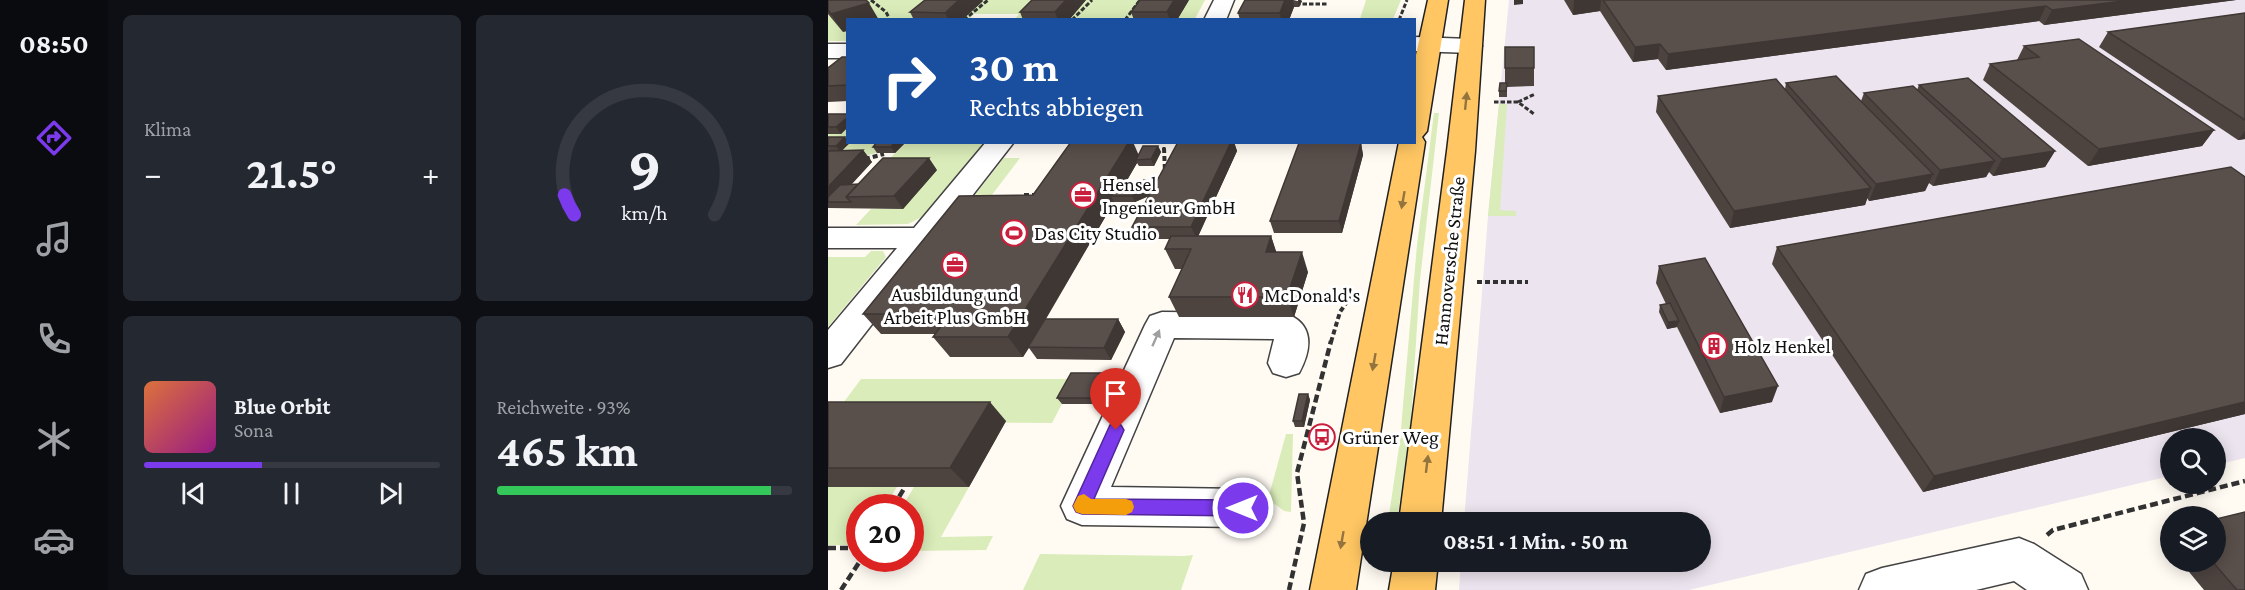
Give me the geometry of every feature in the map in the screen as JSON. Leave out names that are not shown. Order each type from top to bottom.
[{"type":"main road","points":[[1416,110],[1422,48],[1438,0]]},
{"type":"main road","name":"Hannoversche Straße","points":[[1421,512],[1475,0]]},
{"type":"main road","points":[[1333,590],[1412,144]]},
{"type":"main road","points":[[1412,590],[1414,572]]},
{"type":"street","points":[[1216,18],[1224,0]]},
{"type":"street","points":[[1422,48],[1471,49]]},
{"type":"street","points":[[828,51],[846,51]]},
{"type":"street","points":[[828,354],[999,144]]},
{"type":"street","points":[[828,238],[923,238]]},
{"type":"street","points":[[1243,508],[1082,506],[1162,325],[1284,326],[1290,331],[1292,339],[1286,363]]},
{"type":"street","points":[[1882,590],[2019,559],[2064,590]]},
{"type":"path","points":[[871,0],[886,12],[888,18]]},
{"type":"path","points":[[966,18],[988,0]]},
{"type":"path","points":[[1074,18],[1092,0]]},
{"type":"path","points":[[1126,18],[1140,0]]},
{"type":"path","points":[[1400,18],[1407,0]]},
{"type":"path","points":[[1295,4],[1328,4]]},
{"type":"path","points":[[1129,14],[1138,14]]},
{"type":"path","points":[[1486,102],[1518,102],[1535,94]]},
{"type":"path","points":[[1518,102],[1534,114]]},
{"type":"path","points":[[1164,147],[1165,177]]},
{"type":"path","points":[[858,159],[870,159],[884,153]]},
{"type":"path","points":[[1024,195],[1045,195],[1038,204]]},
{"type":"path","points":[[1473,282],[1528,282]]},
{"type":"path","points":[[1289,590],[1304,523],[1297,473],[1302,450],[1340,312],[1356,287]]},
{"type":"path","points":[[2019,559],[2053,530],[2245,482]]},
{"type":"path","points":[[901,494],[905,487]]},
{"type":"path","points":[[828,548],[846,548]]},
{"type":"path","points":[[841,590],[853,572]]},
{"type":"shaded area","name":"Holz Henkel","points":[[1509,0],[2245,0],[2245,458],[2226,463],[2226,428],[2160,428],[2160,478],[1689,590],[1459,590],[1460,572],[1711,572],[1711,512],[1465,512],[1488,216]]},
{"type":"green space","points":[[828,0],[1205,0],[1196,18],[1016,18],[1019,14],[974,14],[970,18],[846,18],[846,41],[828,41]]},
{"type":"green space","points":[[1366,0],[1401,0],[1393,18],[1360,18]]},
{"type":"green space","points":[[1499,104],[1507,104],[1500,210],[1516,211],[1516,216],[1488,216]]},
{"type":"green space","points":[[1434,113],[1439,113],[1420,280],[1411,420],[1398,512],[1389,512],[1400,440],[1417,245]]},
{"type":"green space","points":[[846,127],[846,144],[904,144],[866,156],[830,158],[828,134]]},
{"type":"green space","points":[[904,144],[984,144],[922,217],[908,224],[856,225],[871,209],[903,208],[858,191]]},
{"type":"green space","points":[[1004,158],[1020,158],[985,204],[968,204]]},
{"type":"green space","points":[[871,251],[883,251],[886,257],[828,327],[828,257],[865,257]]},
{"type":"green space","points":[[861,379],[1075,379],[1052,423],[829,422]]},
{"type":"green space","points":[[1286,434],[1293,434],[1291,512],[1284,511],[1268,499]]},
{"type":"green space","points":[[828,487],[897,487],[892,494],[846,494],[846,545],[828,545]]},
{"type":"green space","points":[[914,487],[969,487],[941,537],[993,536],[986,550],[924,551],[924,494],[910,494]]},
{"type":"green space","points":[[1040,554],[1193,555],[1181,590],[1023,590]]},
{"type":"building","points":[[828,0],[866,0],[869,3],[831,14],[828,10]]},
{"type":"building","points":[[925,0],[959,0],[945,13],[910,12]]},
{"type":"building","points":[[1032,0],[1066,0],[1055,12],[1020,12]]},
{"type":"building","points":[[1140,0],[1174,0],[1167,12],[1131,12]]},
{"type":"building","points":[[1245,0],[1285,0],[1280,13],[1238,13]]},
{"type":"building","points":[[1603,0],[2131,0],[2052,10],[2046,6],[1668,54],[1660,44],[1635,47]]},
{"type":"building","points":[[2245,13],[2245,120],[2108,32]]},
{"type":"building","points":[[2079,39],[2214,130],[2099,149],[1990,64],[2039,57],[2024,46]]},
{"type":"building","points":[[1505,47],[1534,47],[1534,68],[1505,68]]},
{"type":"building","points":[[842,57],[846,57],[846,85],[828,86],[828,68]]},
{"type":"building","points":[[1836,76],[1933,174],[1876,184],[1786,83]]},
{"type":"building","points":[[1968,78],[2055,151],[2002,159],[1919,85]]},
{"type":"building","points":[[1776,79],[1871,188],[1734,211],[1658,96]]},
{"type":"building","points":[[1500,83],[1507,83],[1506,91],[1499,91]]},
{"type":"building","points":[[1913,86],[1995,161],[1940,170],[1864,93]]},
{"type":"building","points":[[828,114],[846,114],[846,119],[836,127],[828,127]]},
{"type":"building","points":[[828,137],[845,137],[836,146],[828,146]]},
{"type":"building","points":[[875,144],[893,144],[891,147],[873,147]]},
{"type":"building","points":[[1070,144],[1128,144],[1008,337],[933,337],[950,314],[863,314],[959,196],[1033,195]]},
{"type":"building","points":[[1177,144],[1230,144],[1191,227],[1132,227]]},
{"type":"building","points":[[1299,144],[1361,144],[1339,221],[1270,221]]},
{"type":"building","points":[[1143,146],[1158,146],[1151,159],[1136,160]]},
{"type":"building","points":[[863,150],[828,187],[828,151]]},
{"type":"building","points":[[883,158],[929,158],[894,196],[846,197]]},
{"type":"building","points":[[2231,167],[2245,177],[2245,402],[1934,476],[1777,247]]},
{"type":"building","points":[[1144,180],[1157,181],[1153,189],[1148,188],[1132,196],[1111,196],[1117,187],[1132,187]]},
{"type":"building","points":[[858,184],[846,197],[851,202],[828,202],[828,197],[840,185]]},
{"type":"building","points":[[1171,236],[1271,236],[1266,252],[1302,252],[1287,297],[1169,297],[1191,249],[1165,249]]},
{"type":"building","name":"Holz Henkel","points":[[1705,258],[1778,386],[1724,397],[1659,266]]},
{"type":"building","points":[[1670,303],[1679,321],[1668,322],[1660,305]]},
{"type":"building","points":[[1045,319],[1118,319],[1104,348],[1028,347]]},
{"type":"building","points":[[1071,373],[1118,373],[1106,398],[1057,398]]},
{"type":"building","points":[[1299,394],[1308,394],[1302,421],[1293,421]]},
{"type":"building","points":[[828,402],[990,402],[950,468],[828,468]]},
{"type":"building","points":[[2245,512],[2245,590],[2237,590],[2221,572],[2226,572],[2226,517]]},
{"type":"slow traffic","points":[[1084,502],[1082,506],[1126,507]]},
{"type":"place","name":"Hensel Ingenieur GmbH","points":[[1083,195]]},
{"type":"place","name":"Das City Studio","points":[[1014,233]]},
{"type":"place","name":"Ausbildung und Arbeit Plus GmbH","points":[[955,265]]},
{"type":"place","name":"McDonald's","points":[[1245,295]]},
{"type":"place","name":"Holz Henkel","points":[[1714,346]]},
{"type":"place","name":"Grüner Weg","points":[[1322,437]]},
{"type":"route","points":[[1116,430],[1082,506],[1243,508]]}]
